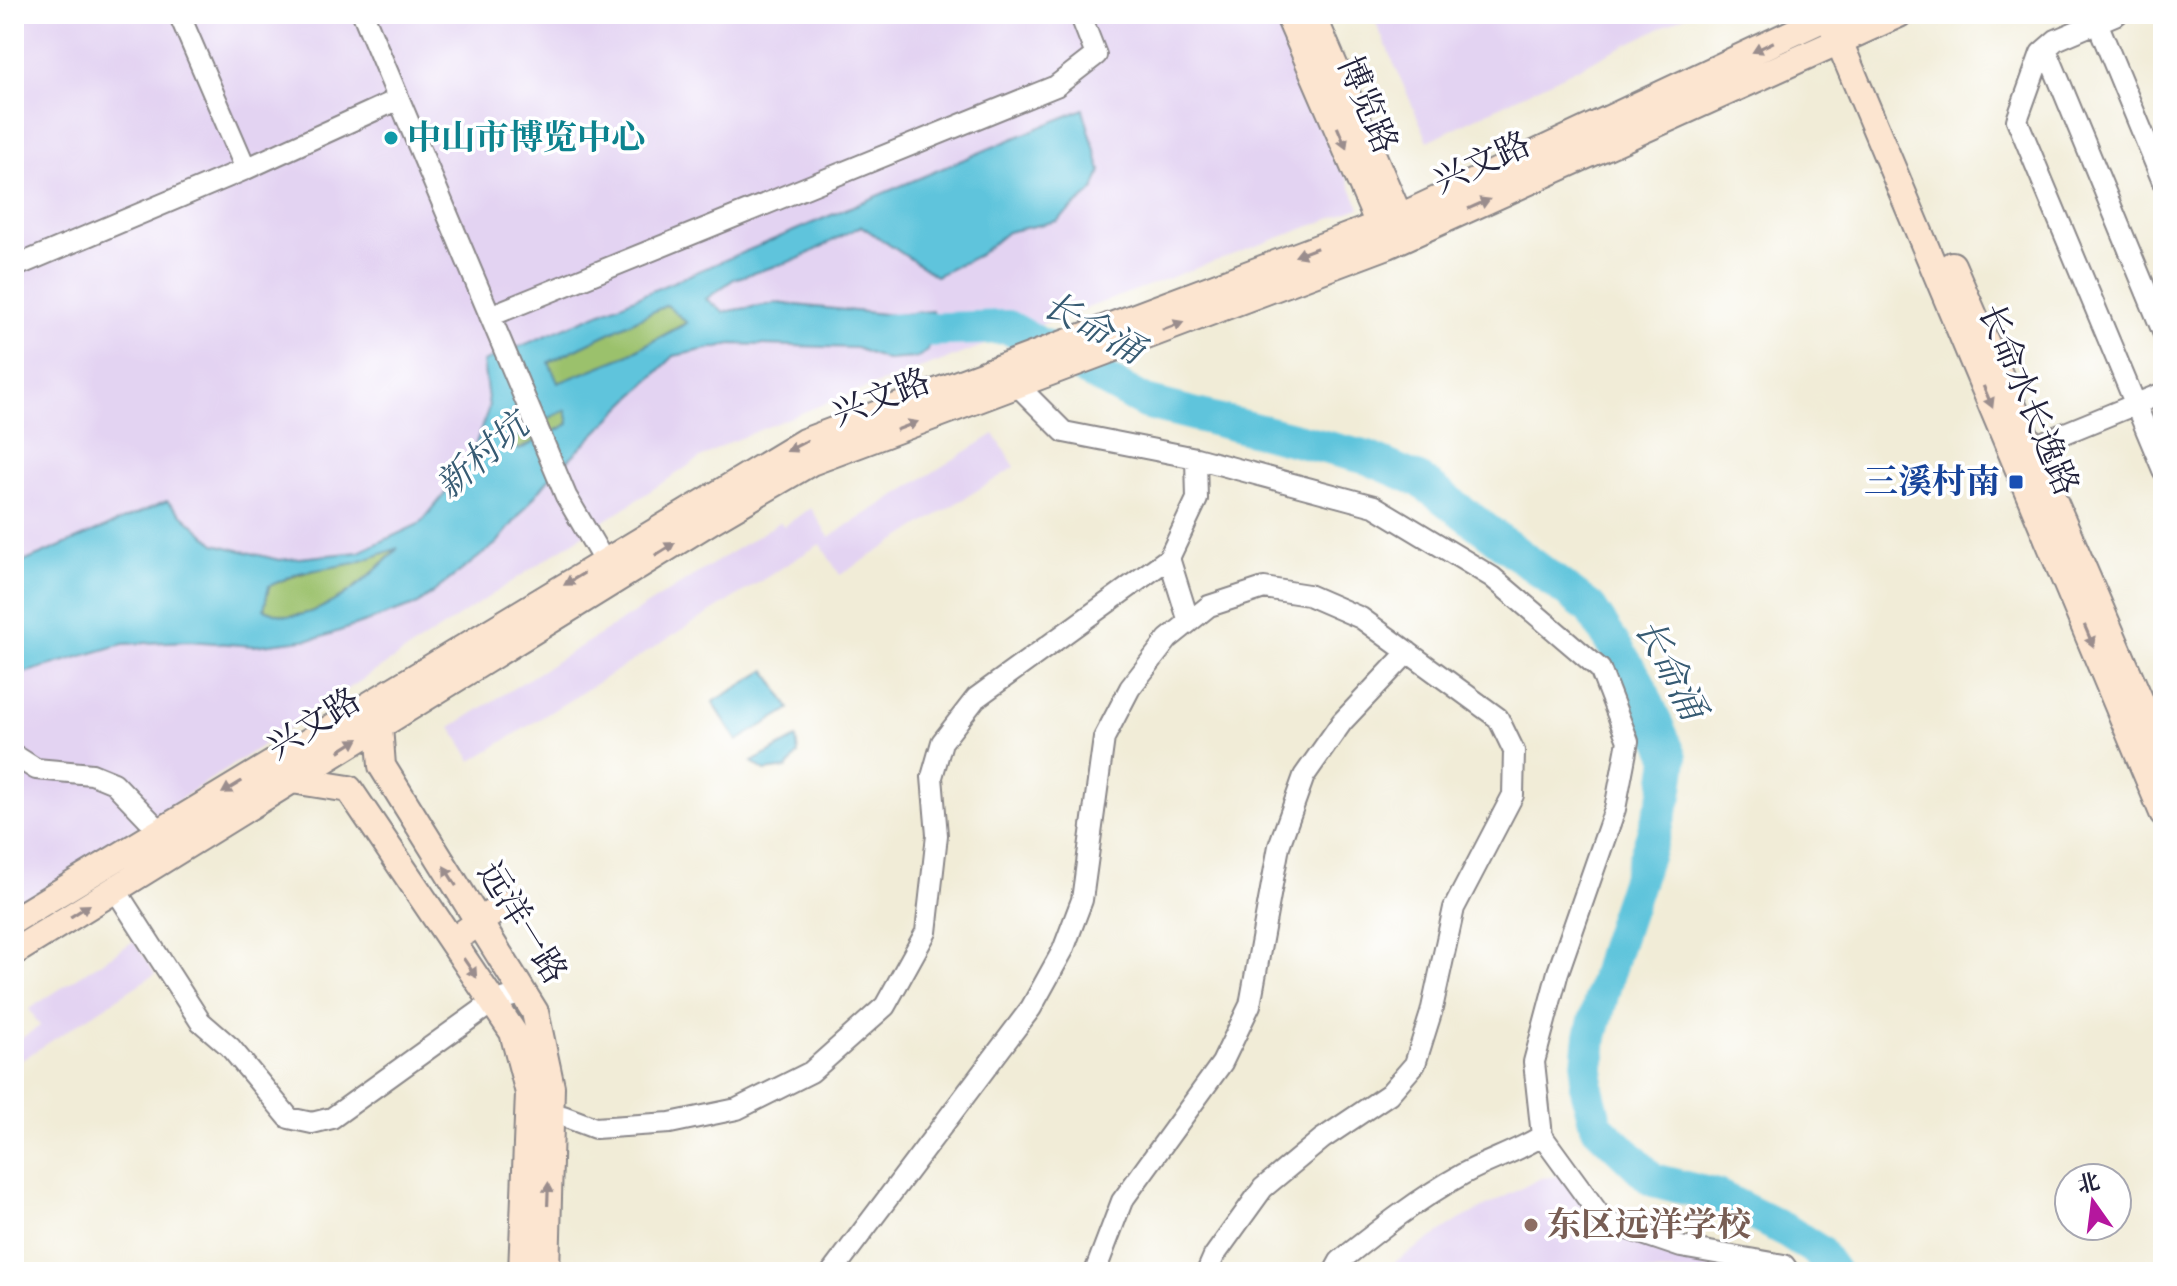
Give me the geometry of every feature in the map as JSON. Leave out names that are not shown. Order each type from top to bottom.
[{"type":"street","points":[[179,14],[246,169]]},
{"type":"street","points":[[363,14],[566,496],[604,561]]},
{"type":"street","points":[[490,316],[1056,86],[1096,55],[1080,14]]},
{"type":"street","name":"博览路","points":[[1288,14],[1394,230]]},
{"type":"street","name":"博览路","points":[[1312,14],[1394,230]]},
{"type":"street","name":"兴文路","points":[[14,920],[804,442],[1036,366],[1394,230],[1837,22],[1899,14]]},
{"type":"street","points":[[2163,182],[2107,18],[2056,40],[2046,49],[2017,120],[2163,470]]},
{"type":"street","name":"长命水长逸路","points":[[1837,22],[2031,447],[2163,754]]},
{"type":"street","name":"长命水长逸路","points":[[1837,22],[2156,776],[2163,813]]},
{"type":"street","points":[[2046,49],[2163,332]]},
{"type":"street","points":[[14,267],[246,169],[399,99]]},
{"type":"street","name":"兴文路","points":[[14,952],[811,462],[1017,385],[1036,366]]},
{"type":"street","points":[[1017,385],[1064,432],[1196,458],[1374,506],[1492,577],[1600,669],[1628,741],[1615,809],[1558,972],[1534,1062],[1542,1136],[1604,1221],[1681,1247],[1784,1265],[1789,1272]]},
{"type":"street","points":[[2031,447],[2163,393]]},
{"type":"street","points":[[547,1116],[595,1128],[670,1123],[737,1109],[811,1072],[885,1006],[926,932],[937,835],[932,777],[942,742],[976,698],[1169,558],[1197,499],[1196,458]]},
{"type":"street","points":[[1169,558],[1189,622]]},
{"type":"street","points":[[832,1272],[1031,1008],[1063,950],[1082,900],[1104,738],[1130,688],[1168,639],[1209,606],[1264,588],[1308,595],[1361,618],[1498,718],[1514,751],[1513,795],[1454,908],[1431,1013],[1415,1064],[1389,1094],[1322,1139],[1263,1188],[1214,1256],[1207,1272]]},
{"type":"street","points":[[1095,1272],[1122,1201],[1222,1063],[1250,1005],[1279,846],[1304,776],[1342,722],[1408,652]]},
{"type":"street","name":"远洋一路","points":[[379,726],[382,766],[535,1012],[551,1087],[522,1272]]},
{"type":"street","points":[[14,755],[36,769],[81,772],[114,783],[160,831]]},
{"type":"street","name":"远洋一路","points":[[292,780],[349,789],[513,1032],[529,1093],[547,1116],[546,1272]]},
{"type":"street","points":[[115,889],[200,1021],[230,1047],[289,1118],[312,1123],[332,1118],[493,1002],[523,993]]},
{"type":"street","points":[[451,940],[505,904]]},
{"type":"street","points":[[1334,1272],[1340,1261],[1407,1208],[1466,1172],[1519,1151],[1542,1136]]},
{"type":"shaded area","points":[[14,14],[1276,14],[1360,208],[816,407],[728,443],[699,459],[14,908]]},
{"type":"shaded area","points":[[1372,14],[1689,14],[1428,141]]},
{"type":"shaded area","points":[[994,434],[1015,467],[840,575],[820,544],[472,761],[451,727],[780,522],[784,526],[811,508],[829,537]]},
{"type":"shaded area","points":[[134,941],[155,974],[14,1065],[14,1043],[40,1026],[29,1009]]},
{"type":"shaded area","name":"东区远洋学校","points":[[1567,1175],[1615,1231],[1666,1257],[1733,1272],[1388,1272],[1396,1261],[1461,1219],[1541,1178]]},
{"type":"green space","points":[[667,304],[687,322],[622,358],[558,384],[549,362]]},
{"type":"green space","points":[[566,409],[569,424],[518,450],[510,443],[526,429]]},
{"type":"green space","points":[[399,546],[350,591],[320,608],[289,616],[264,609],[269,586]]},
{"type":"water","name":"新村坑","points":[[1083,109],[1101,171],[1094,190],[1057,221],[1007,232],[979,255],[936,276],[861,226],[798,259],[734,279],[706,299],[723,312],[776,303],[894,315],[932,311],[928,351],[916,358],[886,360],[856,348],[732,344],[674,356],[548,480],[497,543],[418,604],[319,638],[254,646],[189,641],[123,644],[14,676],[14,566],[167,501],[215,544],[279,560],[359,552],[421,523],[468,465],[489,407],[483,362]],"holes":[[[667,305],[687,323],[621,358],[558,383],[549,362]],[[566,410],[569,424],[519,450],[511,444],[526,429]],[[398,548],[349,592],[319,609],[289,616],[264,609],[269,586],[299,573],[356,563]]]},
{"type":"water","points":[[766,670],[790,709],[737,741],[713,702]]},
{"type":"water","points":[[796,738],[798,754],[787,768],[765,771],[752,762]]},
{"type":"waterway","name":"长命涌","points":[[886,331],[1008,327],[1145,402],[1368,458],[1421,481],[1590,608],[1638,682],[1671,758],[1666,795],[1613,954],[1591,1036],[1586,1085],[1596,1125],[1653,1180],[1717,1196],[1787,1231],[1818,1251],[1833,1272]]},
{"type":"place","name":"中山市博览中心","points":[[391,138]]},
{"type":"place","name":"三溪村南","points":[[2016,482]]},
{"type":"place","name":"东区远洋学校","points":[[1531,1225]]}]
